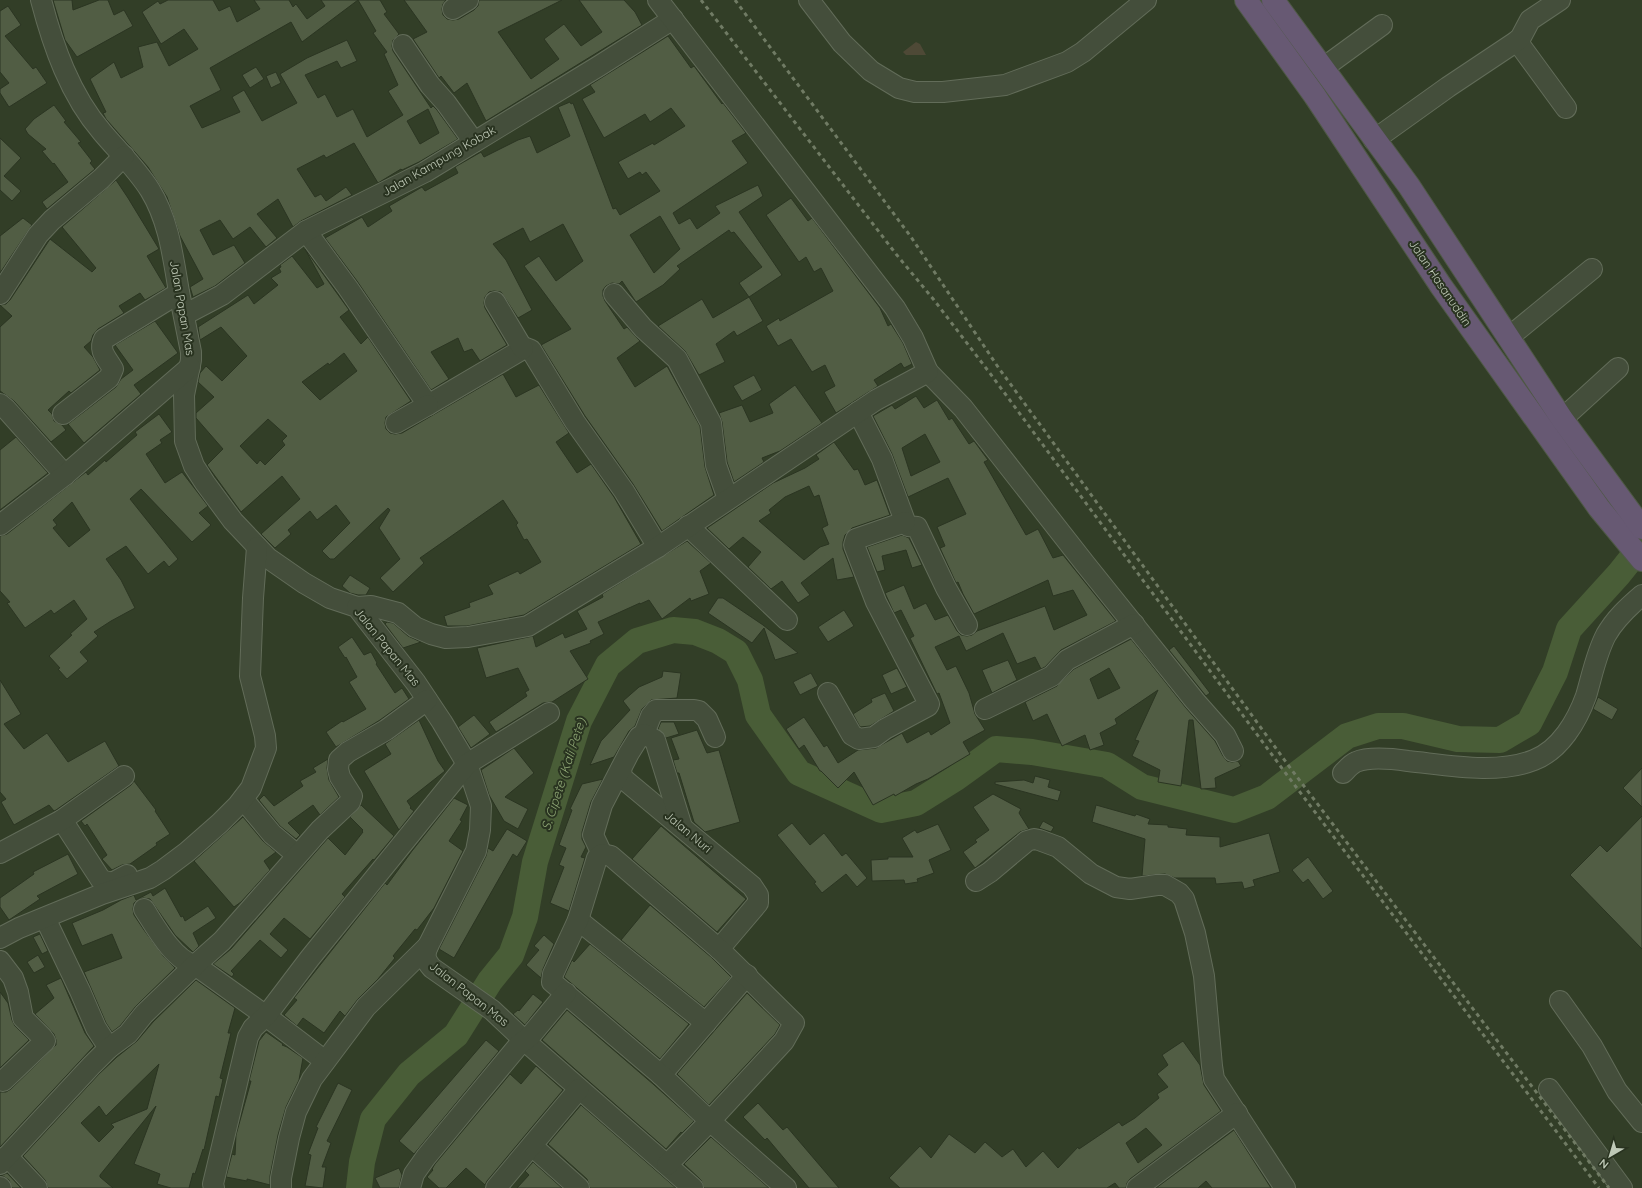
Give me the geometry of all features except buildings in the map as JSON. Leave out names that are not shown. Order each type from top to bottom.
[{"type":"highway","name":"Jalan Hasanuddin","points":[[1246,0],[1315,96],[1441,286],[1612,507],[1642,528]]},
{"type":"highway","name":"Jalan Hasanuddin","points":[[1273,0],[1409,186],[1509,337],[1562,419],[1642,560]]},
{"type":"street","name":"Jalan Papan Mas","points":[[41,0],[59,56],[78,97],[102,132],[124,156],[150,191],[166,227],[191,352],[190,367],[184,395],[184,428],[185,441],[194,466],[233,522],[268,558],[304,583],[330,598],[357,607],[428,700],[467,764],[481,806],[480,830],[476,851],[428,946],[425,954],[427,962],[432,968],[492,1010],[525,1041],[693,1188]]},
{"type":"street","points":[[658,0],[895,308],[913,338],[928,372],[963,408],[1086,565],[1195,701],[1225,735],[1233,751]]},
{"type":"street","points":[[809,0],[842,43],[871,71],[899,88],[915,92],[942,92],[1006,85],[1067,62],[1083,52],[1146,0]]},
{"type":"street","points":[[1374,140],[1448,87],[1517,41],[1521,37],[1530,20],[1560,0]]},
{"type":"street","name":"Jalan Kampung Kobak","points":[[184,315],[222,295],[306,231],[425,172],[673,19]]},
{"type":"street","points":[[1323,68],[1382,25]]},
{"type":"street","points":[[1517,41],[1566,108]]},
{"type":"street","points":[[403,45],[430,85],[446,103],[474,142]]},
{"type":"street","points":[[0,294],[38,235],[52,220],[101,179],[124,156]]},
{"type":"street","points":[[306,231],[348,288],[428,405]]},
{"type":"street","points":[[1509,337],[1592,269]]},
{"type":"street","points":[[63,414],[109,378],[113,369],[102,352],[101,345],[104,339],[179,293]]},
{"type":"street","points":[[614,294],[656,342],[677,359],[711,423],[716,465],[728,499]]},
{"type":"street","points":[[495,302],[523,349]]},
{"type":"street","points":[[396,423],[523,349],[526,348],[531,350],[575,422],[624,491],[658,547]]},
{"type":"street","points":[[0,525],[65,475],[190,367]]},
{"type":"street","points":[[1562,419],[1618,368]]},
{"type":"street","points":[[357,607],[371,606],[398,613],[415,627],[431,634],[446,638],[468,637],[528,626],[658,547],[876,400],[928,372]]},
{"type":"street","points":[[0,404],[65,475]]},
{"type":"street","points":[[858,412],[882,459],[906,526],[916,526],[966,625]]},
{"type":"street","points":[[828,693],[852,735],[859,739],[874,737],[885,729],[928,706],[929,704],[876,602],[854,545],[856,539],[905,522]]},
{"type":"street","points":[[688,526],[787,620]]},
{"type":"street","points":[[0,938],[102,894],[150,878],[157,874],[187,852],[220,823],[243,799],[250,788],[266,748],[265,736],[250,676],[257,546]]},
{"type":"street","points":[[1343,773],[1350,766],[1362,760],[1391,759],[1465,768],[1505,767],[1519,765],[1546,754],[1562,739],[1574,721],[1585,698],[1605,636],[1615,621],[1642,595]]},
{"type":"street","points":[[985,709],[1052,676],[1067,660],[1134,624]]},
{"type":"street","points":[[37,1188],[4,1160],[91,1066],[109,1048],[128,1034],[144,1014],[194,965],[226,937],[297,855],[320,830],[352,800],[352,796],[340,777],[338,769],[340,760],[348,752],[386,730],[428,700]]},
{"type":"street","points":[[602,854],[593,835],[602,805],[639,737],[644,734],[651,716],[656,710],[694,710],[705,716],[715,737]]},
{"type":"street","points":[[214,1188],[213,1184],[248,1037],[253,1028],[266,1016],[310,958],[467,764],[549,713]]},
{"type":"street","points":[[644,734],[655,740],[682,826]]},
{"type":"street","name":"Jalan Nuri","points":[[621,769],[622,778],[682,826],[752,886],[758,895],[758,903],[720,949]]},
{"type":"street","points":[[0,853],[62,820],[124,776]]},
{"type":"street","points":[[243,799],[276,838],[297,855]]},
{"type":"street","points":[[62,820],[101,880],[112,883],[157,860]]},
{"type":"street","points":[[976,881],[990,872],[1027,842],[1034,839],[1058,847],[1091,874],[1116,887],[1130,889],[1157,884],[1165,885],[1179,893],[1184,899],[1195,934],[1204,976],[1214,1079],[1284,1188]]},
{"type":"street","points":[[602,854],[597,858],[578,920],[551,978],[554,985],[566,993],[661,1075],[710,1121],[786,1188]]},
{"type":"street","points":[[602,854],[611,856],[720,949],[794,1021],[794,1026],[784,1040],[710,1121],[667,1165]]},
{"type":"street","points":[[144,909],[159,933],[187,963],[194,965],[266,1016],[324,1061]]},
{"type":"street","points":[[45,918],[80,990],[96,1028],[109,1048]]},
{"type":"street","points":[[578,920],[706,1023]]},
{"type":"street","points":[[281,1188],[281,1178],[296,1112],[312,1079],[324,1061],[366,1007],[428,946]]},
{"type":"street","points":[[0,961],[13,978],[18,992],[23,1018],[42,1036],[45,1041],[3,1081]]},
{"type":"street","points":[[661,1075],[747,975]]},
{"type":"street","points":[[410,1188],[414,1174],[426,1157],[518,1046],[525,1041],[566,993]]},
{"type":"street","points":[[1560,1001],[1588,1040],[1617,1092],[1642,1122]]},
{"type":"street","points":[[496,1188],[580,1089]]},
{"type":"street","points":[[1549,1089],[1622,1188]]},
{"type":"street","points":[[1148,1185],[1237,1113]]},
{"type":"street","points":[[532,1146],[578,1188]]},
{"type":"shaded area","points":[[916,42],[920,44],[926,55],[906,55],[903,52]]},
{"type":"waterway","name":"S. Cipete (Kali Pete)","points":[[359,1188],[362,1162],[373,1119],[409,1074],[456,1035],[490,981],[511,955],[525,917],[535,862],[579,721],[608,665],[637,641],[673,630],[695,632],[718,641],[736,652],[750,680],[758,715],[799,773],[881,810],[916,803],[956,778],[996,749],[1032,752],[1107,765],[1142,787],[1234,810],[1267,797],[1347,736],[1378,726],[1403,726],[1458,739],[1500,740],[1529,723],[1555,672],[1569,629],[1619,574],[1642,545]]},
{"type":"railway","points":[[701,0],[896,254],[934,300],[989,372],[1284,771],[1599,1188]]},
{"type":"railway","points":[[735,0],[911,237],[998,367],[1291,769],[1609,1188]]}]
